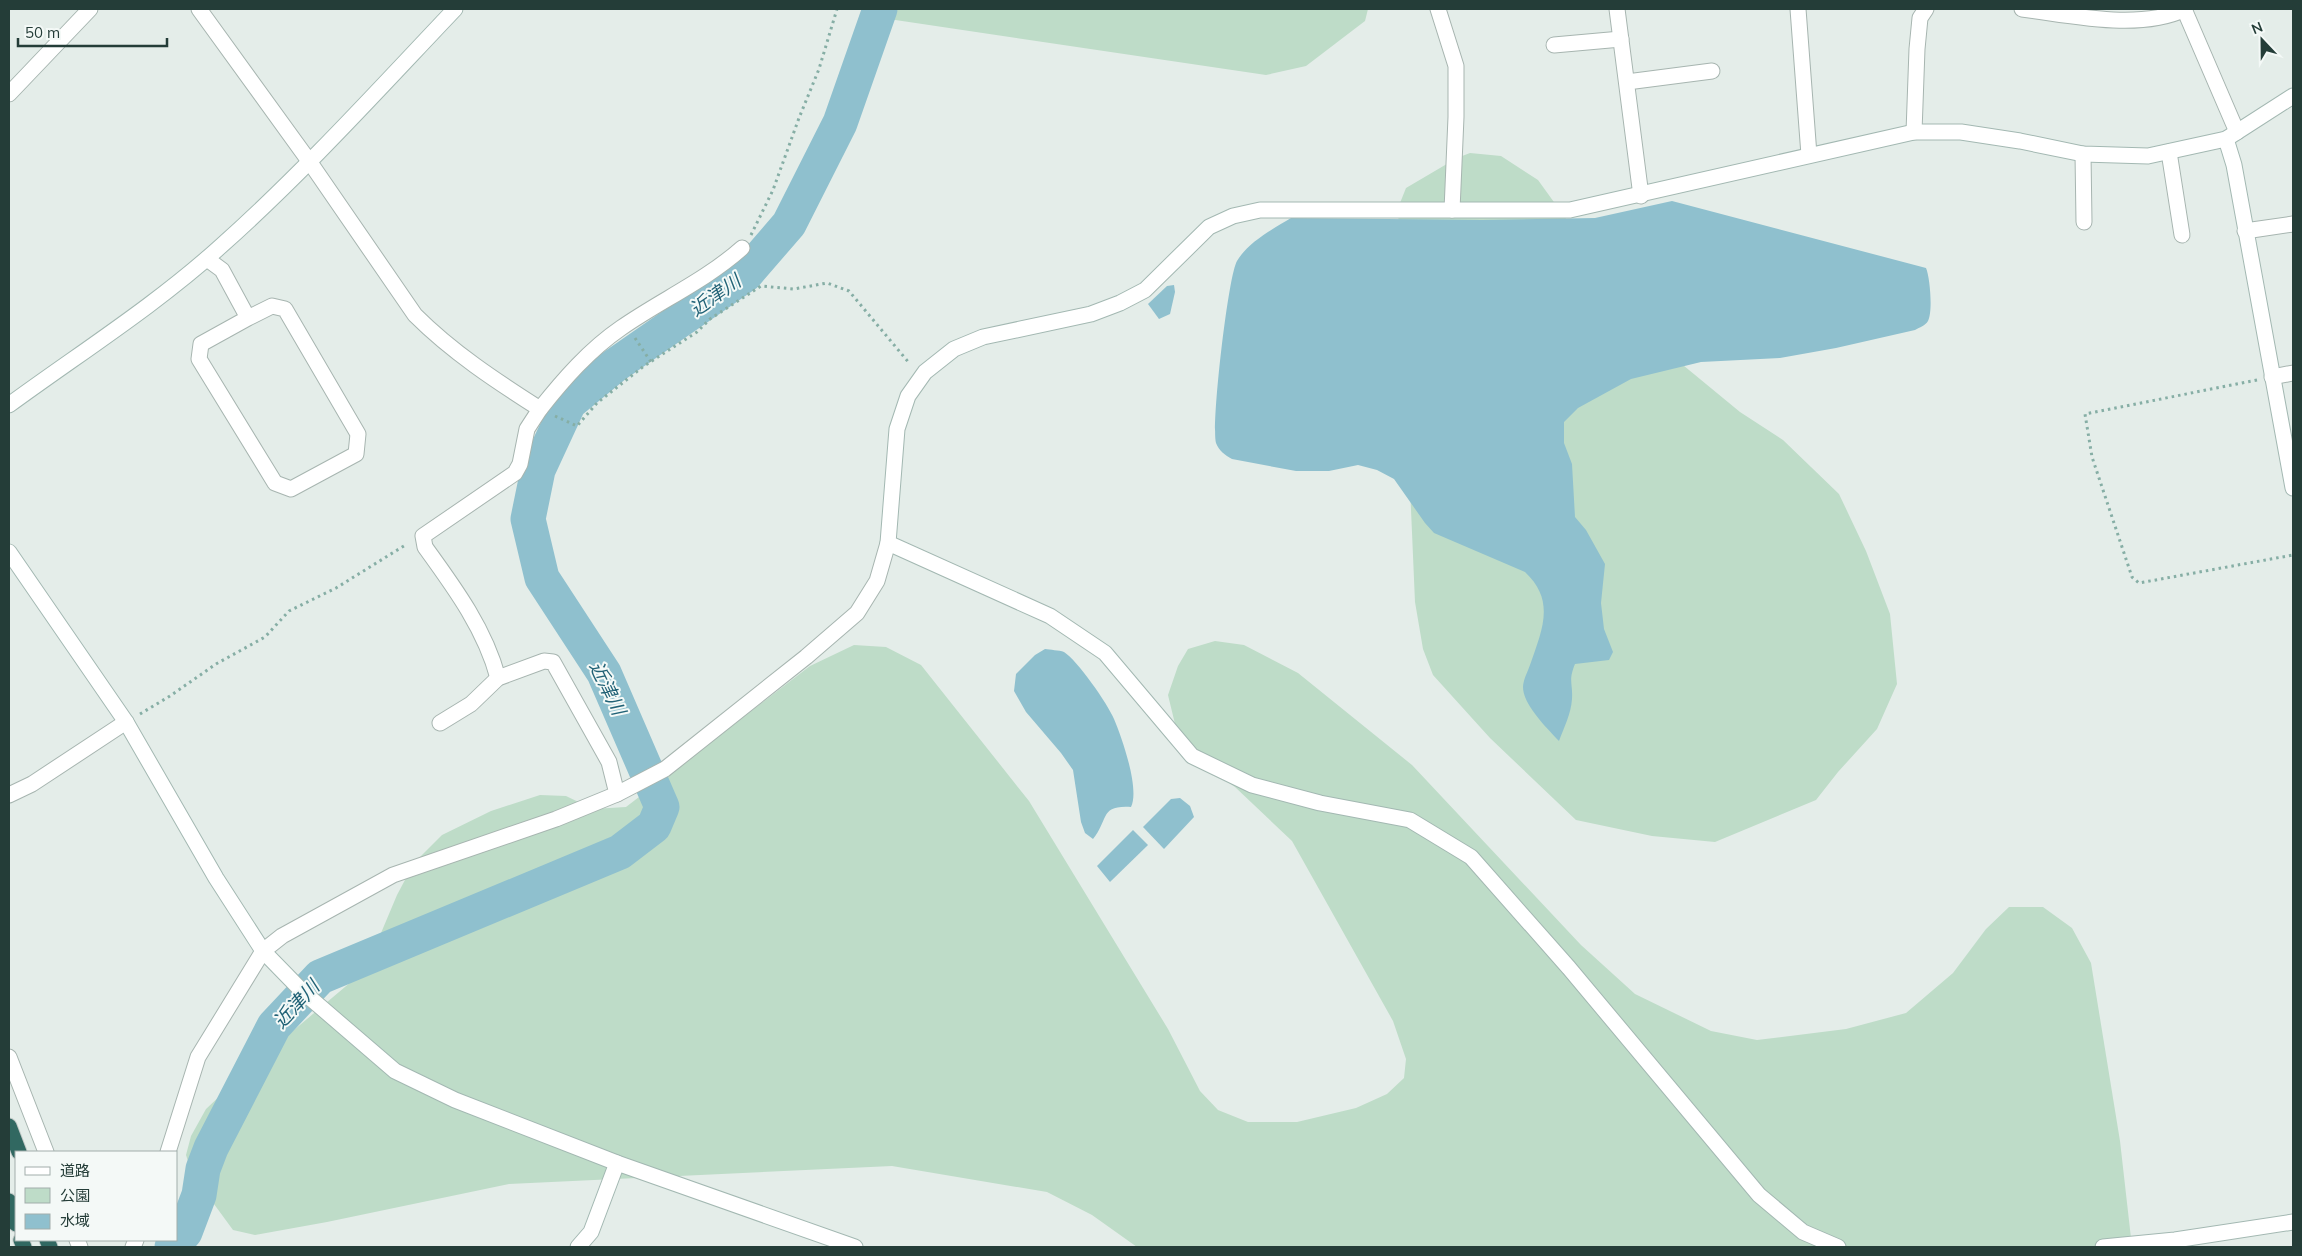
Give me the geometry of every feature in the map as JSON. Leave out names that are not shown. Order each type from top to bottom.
[{"type":"highway","points":[[9,1126],[19,1151]]},
{"type":"highway","points":[[9,1200],[15,1221]]},
{"type":"street","points":[[9,94],[90,9]]},
{"type":"street","points":[[199,9],[309,161],[415,315],[435,335],[490,377],[545,412]]},
{"type":"street","points":[[9,405],[207,259],[309,161],[455,9]]},
{"type":"street","points":[[1438,9],[1456,66],[1452,210]]},
{"type":"street","points":[[1617,9],[1641,196]]},
{"type":"street","points":[[1798,9],[1808,155]]},
{"type":"street","points":[[1914,132],[1918,33],[1920,18],[1926,9]]},
{"type":"street","points":[[2022,9],[2106,19],[2150,18],[2185,9],[2232,135],[2234,165],[2245,231],[2293,488]]},
{"type":"street","points":[[1554,45],[1621,39]]},
{"type":"street","points":[[1627,82],[1712,71]]},
{"type":"street","points":[[168,1151],[198,1057],[263,951],[282,936],[393,875],[556,819],[617,794],[665,769],[806,657],[857,613],[877,581],[888,544],[897,429],[908,396],[924,372],[954,349],[983,337],[1091,314],[1120,303],[1145,290],[1209,227],[1233,216],[1260,210],[1570,210],[1641,196],[1808,155],[1914,132],[1960,132],[2020,141],[2083,154],[2148,156],[2232,135],[2293,96]]},
{"type":"street","points":[[2169,152],[2182,235]]},
{"type":"street","points":[[2083,154],[2084,222]]},
{"type":"street","points":[[2245,231],[2293,224]]},
{"type":"street","points":[[498,678],[494,664],[464,601],[425,547],[423,536],[515,473],[520,464],[528,429],[545,412],[560,384],[593,351],[620,328],[722,266],[742,248]]},
{"type":"street","points":[[207,259],[222,270],[248,318]]},
{"type":"street","points":[[272,306],[285,309],[358,434],[356,454],[291,489],[275,483],[199,359],[201,344],[248,318],[272,306]]},
{"type":"street","points":[[2272,377],[2293,372]]},
{"type":"street","points":[[888,544],[1050,616],[1106,654],[1192,756],[1252,785],[1320,803],[1410,820],[1471,857],[1569,968],[1759,1195],[1804,1232],[1838,1247]]},
{"type":"street","points":[[9,552],[126,722],[216,878],[263,951],[275,966],[302,991],[395,1070],[421,1085],[617,1163],[855,1247]]},
{"type":"street","points":[[440,723],[471,704],[498,678],[544,661],[553,662],[609,762],[617,794]]},
{"type":"street","points":[[9,795],[32,784],[126,722]]},
{"type":"street","points":[[9,1057],[46,1151]]},
{"type":"street","points":[[578,1247],[591,1232],[617,1163]]},
{"type":"street","points":[[2103,1247],[2175,1240],[2293,1222]]},
{"type":"path","points":[[742,248],[756,227],[773,190],[798,118],[819,70],[837,9]]},
{"type":"path","points":[[545,412],[577,426],[597,403],[651,361],[697,332],[710,320],[761,286],[794,289],[827,283],[849,291],[921,378]]},
{"type":"path","points":[[632,333],[651,361]]},
{"type":"path","points":[[2272,377],[2085,414],[2092,457],[2132,577],[2139,583],[2293,555]]},
{"type":"path","points":[[126,722],[170,696],[216,664],[265,637],[289,611],[336,588],[423,536]]},
{"type":"green space","points":[[868,9],[1368,9],[1365,21],[1306,66],[1266,75],[882,18]]},
{"type":"green space","points":[[1470,153],[1501,156],[1538,180],[1655,342],[1740,412],[1783,440],[1839,494],[1866,551],[1890,614],[1897,684],[1877,729],[1838,772],[1816,800],[1715,842],[1652,836],[1576,820],[1490,738],[1433,675],[1423,649],[1415,602],[1398,208],[1406,188],[1457,158]]},
{"type":"green space","points":[[1215,641],[1244,645],[1298,673],[1412,765],[1581,945],[1635,994],[1711,1031],[1757,1040],[1846,1029],[1906,1013],[1953,973],[1986,929],[2009,907],[2043,907],[2072,928],[2091,963],[2120,1141],[2132,1247],[1137,1247],[1092,1215],[1047,1192],[892,1166],[509,1184],[255,1235],[233,1230],[192,1174],[186,1155],[191,1136],[206,1109],[256,1062],[358,976],[381,933],[397,895],[414,863],[442,835],[491,811],[540,795],[566,796],[593,809],[626,807],[810,666],[854,645],[886,647],[921,665],[1029,801],[1168,1029],[1200,1091],[1218,1110],[1248,1122],[1297,1122],[1356,1108],[1387,1094],[1404,1078],[1406,1059],[1393,1021],[1292,841],[1235,787],[1203,765],[1176,728],[1168,695],[1178,666],[1188,649]]},
{"type":"water","points":[[1672,201],[1926,268],[1929,279],[1930,317],[1925,324],[1915,330],[1836,348],[1780,358],[1701,362],[1631,379],[1578,408],[1564,422],[1564,443],[1572,464],[1575,517],[1586,530],[1605,564],[1601,603],[1604,629],[1613,652],[1609,660],[1575,664],[1571,678],[1572,699],[1570,710],[1559,741],[1531,709],[1524,694],[1524,681],[1539,640],[1544,616],[1541,594],[1535,583],[1525,572],[1434,533],[1394,479],[1377,470],[1358,465],[1329,471],[1296,471],[1232,459],[1219,448],[1216,443],[1215,431],[1218,382],[1233,272],[1237,261],[1248,248],[1261,236],[1291,218],[1482,220],[1595,218]]},
{"type":"water","points":[[1174,285],[1175,292],[1170,314],[1159,319],[1148,304],[1167,286]]},
{"type":"water","points":[[1045,649],[1064,652],[1092,683],[1114,719],[1129,763],[1133,788],[1131,807],[1114,808],[1109,811],[1093,839],[1085,833],[1081,822],[1073,770],[1026,712],[1014,691],[1016,674],[1035,655]]},
{"type":"water","points":[[1180,798],[1190,806],[1194,817],[1164,849],[1143,827],[1171,799]]},
{"type":"water","points":[[1133,830],[1148,845],[1110,882],[1097,866]]},
{"type":"waterway","name":"近津川","points":[[178,1240],[185,1232],[199,1195],[203,1169],[211,1148],[274,1026],[320,977],[620,852],[654,826],[662,807],[604,673],[542,578],[528,519],[538,470],[569,403],[614,366],[745,275],[789,224],[840,123],[880,9]]},
{"type":"waterway","name":"近津川","points":[[172,1247],[177,1241]]}]
